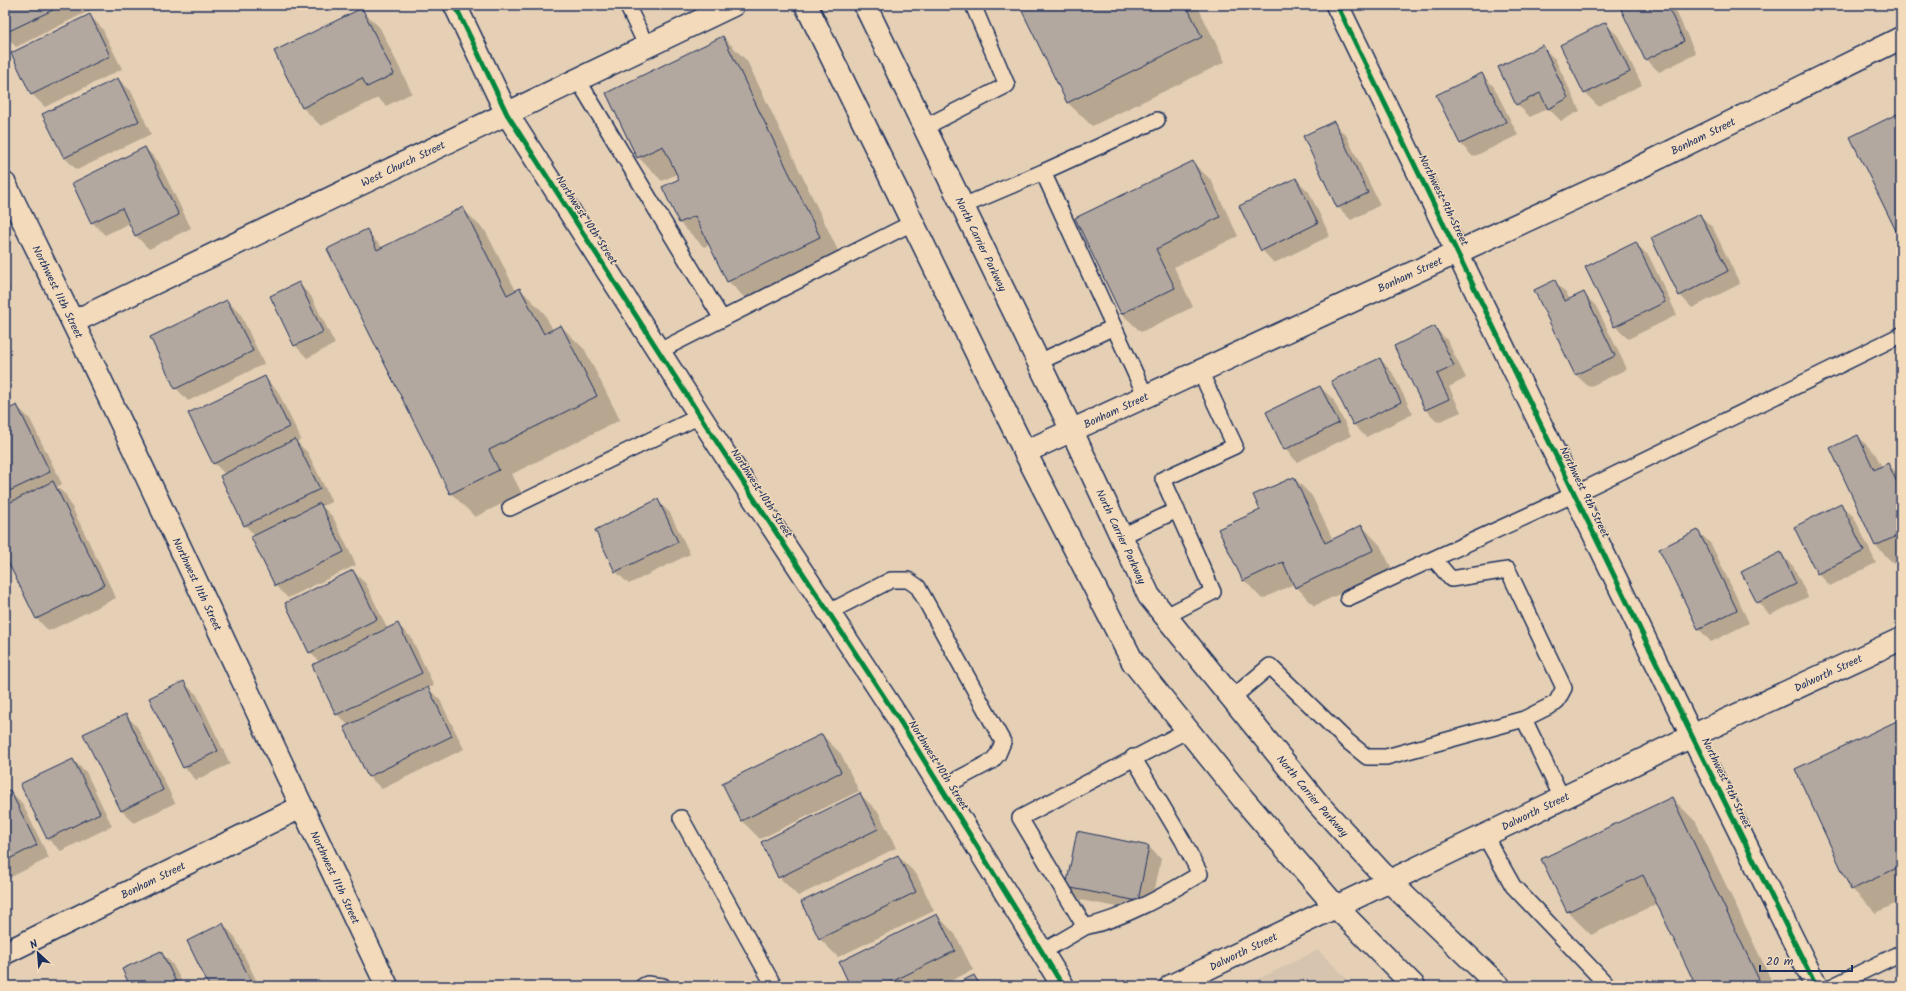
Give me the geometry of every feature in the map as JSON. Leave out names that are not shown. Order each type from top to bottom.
[{"type":"street","name":"Northwest 10th Street","points":[[455,5],[507,114],[700,416],[898,718],[1063,986]]},
{"type":"street","name":"West Church Street","points":[[73,322],[733,5]]},
{"type":"street","points":[[806,5],[1025,452],[1133,662],[1244,800],[1336,907],[1414,986]]},
{"type":"street","name":"North Carrier Parkway","points":[[865,5],[1039,362],[1149,596],[1319,805],[1389,881],[1499,986]]},
{"type":"street","name":"Northwest 9th Street","points":[[1337,5],[1692,736],[1816,986]]},
{"type":"street","name":"Bonham Street","points":[[1025,452],[1616,179],[1901,38]]},
{"type":"street","name":"Northwest 11th Street","points":[[5,184],[73,322],[301,807],[387,986]]},
{"type":"street","name":"Dalworth Street","points":[[1171,986],[1692,736],[1901,639]]},
{"type":"street","name":"Bonham Street","points":[[5,953],[301,807]]},
{"type":"lane","points":[[627,5],[646,47]]},
{"type":"lane","points":[[925,127],[1007,85],[973,5]]},
{"type":"lane","points":[[578,80],[722,319]]},
{"type":"lane","points":[[963,206],[1157,120]]},
{"type":"lane","points":[[1042,172],[1146,396]]},
{"type":"lane","points":[[659,351],[912,223]]},
{"type":"lane","points":[[1039,362],[1114,327]]},
{"type":"lane","points":[[1348,598],[1575,494],[1901,334]]},
{"type":"lane","points":[[1166,616],[1213,592],[1163,479],[1235,446],[1200,371]]},
{"type":"lane","points":[[510,508],[700,416]]},
{"type":"lane","points":[[1122,536],[1177,510]]},
{"type":"lane","points":[[1232,698],[1270,666],[1346,740],[1367,757],[1386,757],[1524,719],[1556,703],[1564,688],[1508,570],[1451,579],[1434,559]]},
{"type":"lane","points":[[829,612],[891,580],[908,580],[918,587],[1003,742],[998,754],[992,761],[941,788]]},
{"type":"lane","points":[[1524,719],[1562,798]]},
{"type":"lane","points":[[1085,927],[1020,818],[1133,757],[1188,730]]},
{"type":"lane","points":[[1042,952],[1085,927],[1111,921],[1157,900],[1200,874],[1183,841],[1133,757]]},
{"type":"lane","points":[[682,818],[774,986]]},
{"type":"lane","points":[[1485,836],[1513,886],[1608,986]]},
{"type":"lane","points":[[1833,986],[1901,953]]},
{"type":"lane","points":[[643,986],[647,984],[663,986]]},
{"type":"shaded area","points":[[1318,950],[1354,986],[1244,986]]},
{"type":"building","points":[[5,5],[63,5],[5,33]]},
{"type":"building","points":[[1019,5],[1186,5],[1202,37],[1067,103]]},
{"type":"building","points":[[1619,5],[1667,5],[1684,41],[1645,60]]},
{"type":"building","points":[[362,8],[394,74],[367,87],[362,78],[302,108],[274,51]]},
{"type":"building","points":[[90,14],[110,56],[31,95],[11,53]]},
{"type":"building","points":[[1606,22],[1630,72],[1584,94],[1560,45]]},
{"type":"building","points":[[723,36],[820,237],[727,282],[695,216],[679,223],[662,187],[679,179],[663,146],[637,158],[606,93]]},
{"type":"building","points":[[1543,45],[1568,98],[1548,109],[1540,93],[1516,105],[1498,67]]},
{"type":"building","points":[[1482,73],[1506,122],[1460,144],[1436,95]]},
{"type":"building","points":[[118,78],[139,121],[64,158],[42,114]]},
{"type":"building","points":[[1901,112],[1901,241],[1850,137]]},
{"type":"building","points":[[1334,121],[1368,193],[1337,208],[1303,136]]},
{"type":"building","points":[[145,147],[179,215],[135,236],[122,208],[91,223],[72,183]]},
{"type":"building","points":[[1193,161],[1220,217],[1156,249],[1175,288],[1121,314],[1075,218]]},
{"type":"building","points":[[1296,178],[1318,223],[1261,251],[1239,206]]},
{"type":"building","points":[[463,207],[507,295],[520,288],[544,334],[561,325],[597,396],[489,450],[499,470],[450,494],[327,249],[367,229],[377,250]]},
{"type":"building","points":[[1700,214],[1728,271],[1679,296],[1651,238]]},
{"type":"building","points":[[1636,242],[1665,302],[1614,327],[1585,267]]},
{"type":"building","points":[[1555,280],[1565,301],[1584,292],[1615,356],[1575,375],[1534,290]]},
{"type":"building","points":[[299,282],[323,332],[294,346],[270,296]]},
{"type":"building","points":[[227,300],[253,351],[175,389],[150,337]]},
{"type":"building","points":[[1435,326],[1454,366],[1437,374],[1449,399],[1425,410],[1394,346]]},
{"type":"building","points":[[1380,358],[1401,402],[1353,425],[1331,381]]},
{"type":"building","points":[[265,376],[289,427],[213,464],[188,413]]},
{"type":"building","points":[[1320,386],[1339,423],[1284,450],[1266,412]]},
{"type":"building","points":[[17,405],[50,472],[5,493],[5,411]]},
{"type":"building","points":[[1858,435],[1874,470],[1888,463],[1901,491],[1901,534],[1875,546],[1830,448]]},
{"type":"building","points":[[295,439],[320,489],[244,526],[220,476]]},
{"type":"building","points":[[1294,477],[1325,543],[1362,525],[1374,550],[1295,588],[1283,562],[1243,581],[1218,529],[1260,510],[1253,495]]},
{"type":"building","points":[[53,481],[104,585],[36,619],[5,556],[5,505]]},
{"type":"building","points":[[658,499],[678,542],[615,572],[595,530]]},
{"type":"building","points":[[320,503],[344,552],[275,586],[251,537]]},
{"type":"building","points":[[1841,503],[1864,551],[1817,574],[1794,527]]},
{"type":"building","points":[[1698,530],[1737,610],[1698,629],[1659,549]]},
{"type":"building","points":[[1781,552],[1796,584],[1757,603],[1741,572]]},
{"type":"building","points":[[353,570],[377,619],[309,653],[285,603]]},
{"type":"building","points":[[398,623],[422,673],[336,715],[312,665]]},
{"type":"building","points":[[184,681],[218,751],[183,768],[149,698]]},
{"type":"building","points":[[428,687],[452,736],[368,777],[344,727]]},
{"type":"building","points":[[126,714],[163,790],[121,811],[83,734]]},
{"type":"building","points":[[1901,719],[1901,866],[1851,890],[1795,769]]},
{"type":"building","points":[[822,734],[841,772],[741,821],[722,783]]},
{"type":"building","points":[[73,759],[100,813],[47,839],[20,784]]},
{"type":"building","points":[[10,790],[37,845],[5,861],[5,792]]},
{"type":"building","points":[[860,793],[878,829],[778,878],[761,842]]},
{"type":"building","points":[[1672,797],[1762,986],[1696,986],[1643,875],[1567,912],[1541,859]]},
{"type":"building","points":[[1077,831],[1149,846],[1138,901],[1066,887]]},
{"type":"building","points":[[898,855],[916,892],[819,939],[801,902]]},
{"type":"building","points":[[937,914],[955,951],[883,986],[850,986],[839,962]]},
{"type":"building","points":[[223,923],[253,986],[209,986],[187,941]]},
{"type":"building","points":[[161,951],[178,986],[130,986],[122,969]]},
{"type":"building","points":[[974,975],[980,986],[952,986]]},
{"type":"cycle path","points":[[455,5],[507,114],[720,447],[898,718],[1063,986]]},
{"type":"cycle path","points":[[1337,5],[1692,736],[1816,986]]}]
